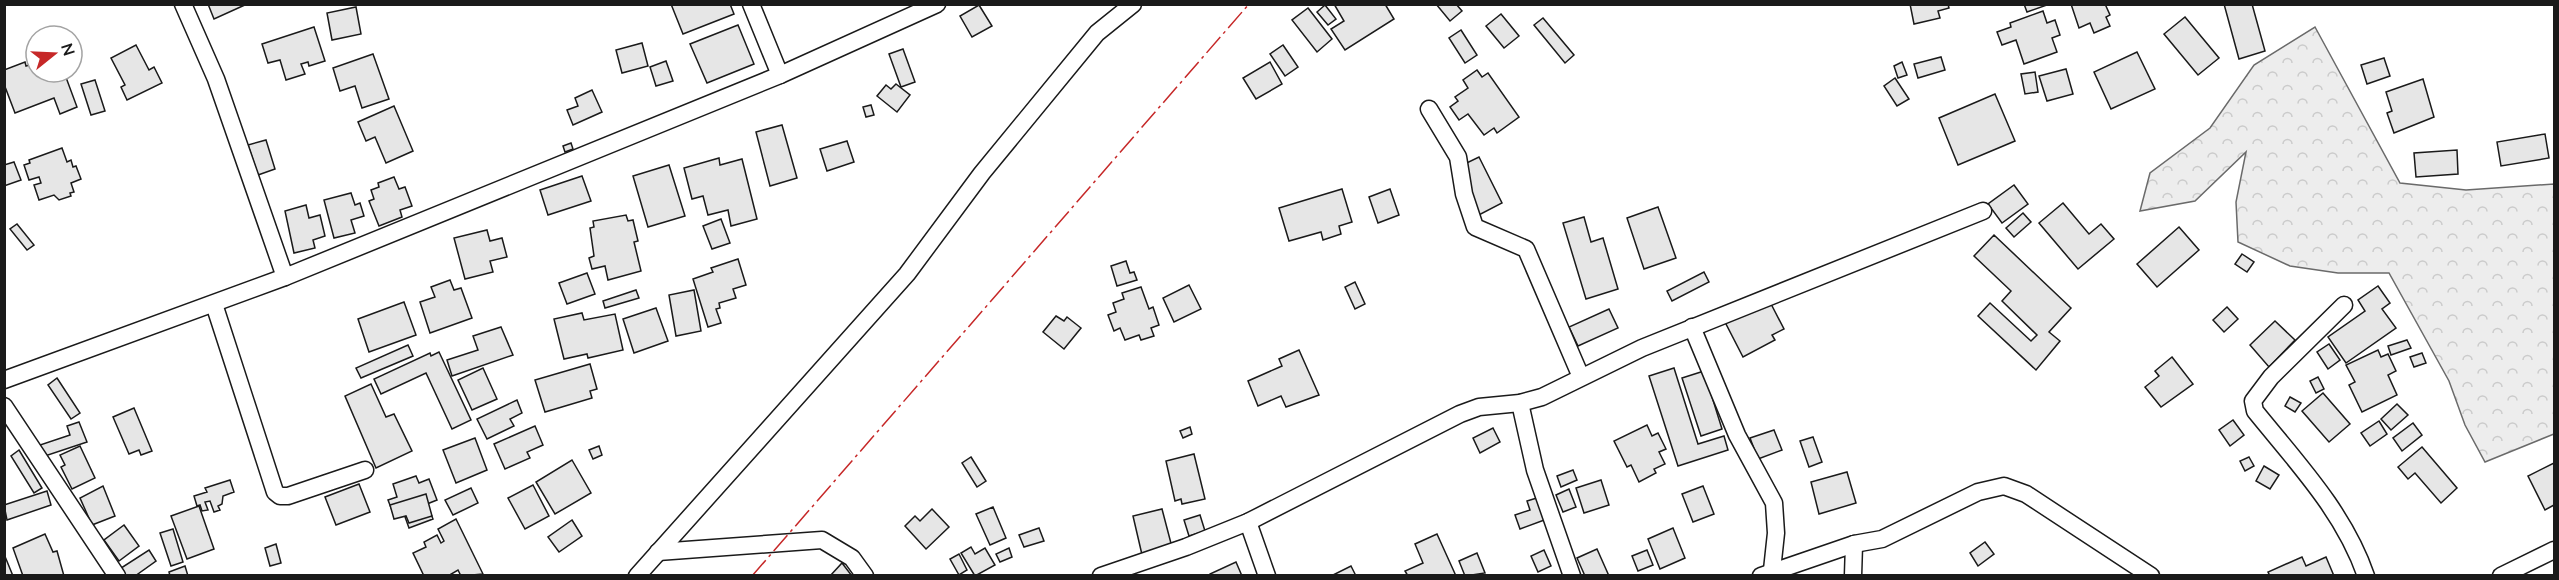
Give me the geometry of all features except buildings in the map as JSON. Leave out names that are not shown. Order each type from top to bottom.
[{"type":"street","points":[[183,4],[216,79],[285,277]]},
{"type":"street","points":[[751,4],[780,75]]},
{"type":"street","points":[[4,380],[285,277],[780,75],[937,4]]},
{"type":"street","points":[[641,574],[658,552],[907,274],[982,173],[1097,33],[1133,4]]},
{"type":"street","points":[[1430,109],[1458,157],[1464,194],[1475,227],[1526,249],[1581,377]]},
{"type":"street","points":[[1101,576],[1248,522],[1460,414],[1494,403],[1520,403],[1542,397],[1692,327],[1983,211]]},
{"type":"street","points":[[214,304],[275,492],[280,496],[288,496],[365,470]]},
{"type":"street","points":[[2344,305],[2271,377],[2253,401],[2255,411],[2336,513],[2350,535],[2366,576]]},
{"type":"street","points":[[1692,327],[1737,435],[1774,503],[1776,532],[1767,573]]},
{"type":"street","points":[[1520,403],[1535,470],[1572,576]]},
{"type":"street","points":[[4,406],[117,576]]},
{"type":"street","points":[[1767,573],[1854,544],[1882,539],[1978,492],[2004,486],[2026,494],[2151,576]]},
{"type":"street","points":[[1248,522],[1267,576]]},
{"type":"street","points":[[658,552],[822,540],[852,558],[865,576]]},
{"type":"street","points":[[1853,576],[1854,544]]},
{"type":"street","points":[[2501,576],[2554,550]]},
{"type":"green space","points":[[2315,27],[2400,183],[2466,190],[2554,184],[2554,434],[2485,462],[2465,425],[2449,381],[2389,273],[2338,273],[2290,266],[2238,242],[2236,202],[2246,152],[2195,201],[2140,211],[2150,173],[2210,128],[2254,65]]},
{"type":"power","points":[[752,576],[1249,4]]}]
